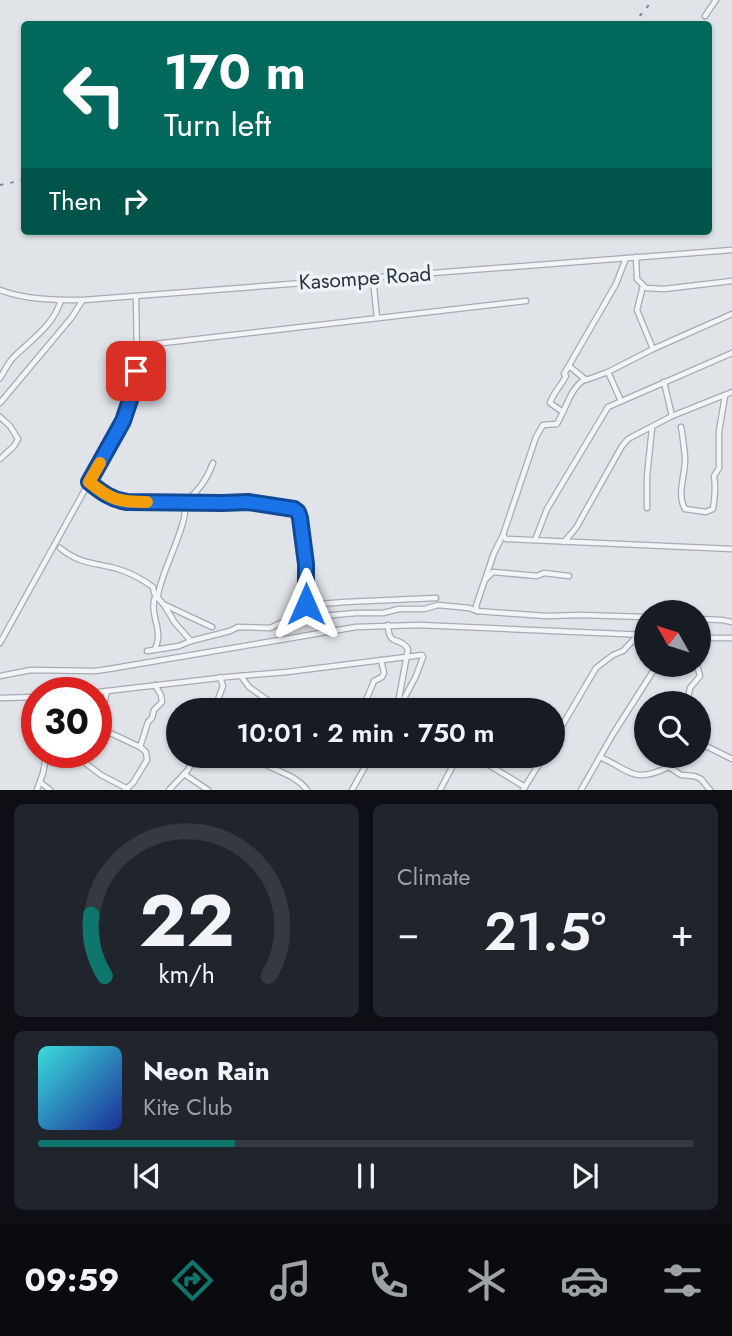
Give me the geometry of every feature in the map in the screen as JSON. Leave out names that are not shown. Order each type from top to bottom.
[{"type":"street","points":[[705,16],[716,0]]},
{"type":"street","name":"Kasompe Road","points":[[0,290],[29,298],[83,300],[732,250]]},
{"type":"street","points":[[636,257],[637,279],[649,289],[732,281]]},
{"type":"street","points":[[563,412],[550,403],[552,396],[617,285],[625,258]]},
{"type":"street","points":[[373,278],[377,318]]},
{"type":"street","points":[[643,286],[637,310],[653,349]]},
{"type":"street","points":[[0,643],[123,421],[136,371],[135,296]]},
{"type":"street","points":[[0,378],[13,358],[41,334],[53,319],[61,300]]},
{"type":"street","points":[[0,403],[72,317],[83,300]]},
{"type":"street","points":[[137,346],[526,301]]},
{"type":"street","points":[[477,611],[476,606],[485,579],[503,536],[536,437],[543,425],[556,424],[578,384],[732,314]]},
{"type":"street","points":[[535,540],[547,509],[610,405],[732,353]]},
{"type":"street","points":[[569,366],[585,379]]},
{"type":"street","points":[[608,372],[621,401]]},
{"type":"street","points":[[664,382],[672,416]]},
{"type":"street","points":[[563,542],[576,528],[628,439],[672,416],[732,392]]},
{"type":"street","points":[[681,427],[685,455],[682,505],[685,509],[706,512],[713,509],[715,500],[714,476],[719,468],[719,431],[725,396]]},
{"type":"street","points":[[0,417],[18,439],[0,459]]},
{"type":"street","points":[[647,508],[652,427]]},
{"type":"street","points":[[184,503],[199,490],[213,463]]},
{"type":"street","points":[[89,482],[104,494],[127,502],[248,502],[289,508],[298,512],[306,564],[306,604],[436,598]]},
{"type":"street","points":[[154,650],[159,640],[153,598],[157,596],[180,535],[186,508],[184,503]]},
{"type":"street","points":[[503,536],[506,539],[732,549]]},
{"type":"street","points":[[60,548],[72,558],[120,570],[153,587],[175,623],[191,641]]},
{"type":"street","points":[[485,579],[493,572],[569,576]]},
{"type":"street","points":[[163,604],[212,627]]},
{"type":"street","points":[[147,651],[179,646],[238,627],[274,627],[287,620],[299,618],[383,613],[438,605],[546,616],[634,617]]},
{"type":"street","points":[[711,620],[732,622]]},
{"type":"street","points":[[388,625],[389,636],[408,649],[399,698]]},
{"type":"street","points":[[0,676],[31,670],[95,671],[356,627],[388,625],[634,635]]},
{"type":"street","points":[[711,638],[731,639]]},
{"type":"street","points":[[565,721],[596,668],[623,651],[634,640]]},
{"type":"street","points":[[112,690],[287,672],[419,654],[423,657],[404,698]]},
{"type":"street","points":[[367,698],[374,681],[384,673],[381,660]]},
{"type":"street","points":[[241,676],[249,687],[264,698]]},
{"type":"street","points":[[218,698],[223,686],[220,677]]},
{"type":"street","points":[[581,790],[650,677]]},
{"type":"street","points":[[139,747],[153,710],[162,702],[155,685]]},
{"type":"street","points":[[0,698],[21,697]]},
{"type":"street","points":[[92,768],[127,789],[147,760],[146,752],[112,734]]},
{"type":"street","points":[[711,748],[732,759]]},
{"type":"street","points":[[600,757],[620,766],[629,774],[642,776],[669,767],[681,775],[701,779],[710,790]]},
{"type":"street","points":[[37,790],[44,768]]},
{"type":"street","points":[[169,790],[188,768]]},
{"type":"street","points":[[272,768],[298,781],[307,790]]},
{"type":"street","points":[[352,790],[364,768]]},
{"type":"street","points":[[440,790],[452,768]]},
{"type":"street","points":[[493,768],[524,788],[536,768]]},
{"type":"street","points":[[184,774],[208,790]]},
{"type":"street","points":[[40,782],[50,790]]},
{"type":"railway","points":[[636,21],[653,0]]},
{"type":"railway","points":[[0,185],[21,181]]},
{"type":"slow traffic","points":[[100,463],[89,482],[117,500],[147,502]]},
{"type":"route","points":[[136,371],[123,421],[89,482],[104,494],[127,502],[248,502],[294,509],[300,518],[305,557],[306,604]]}]
